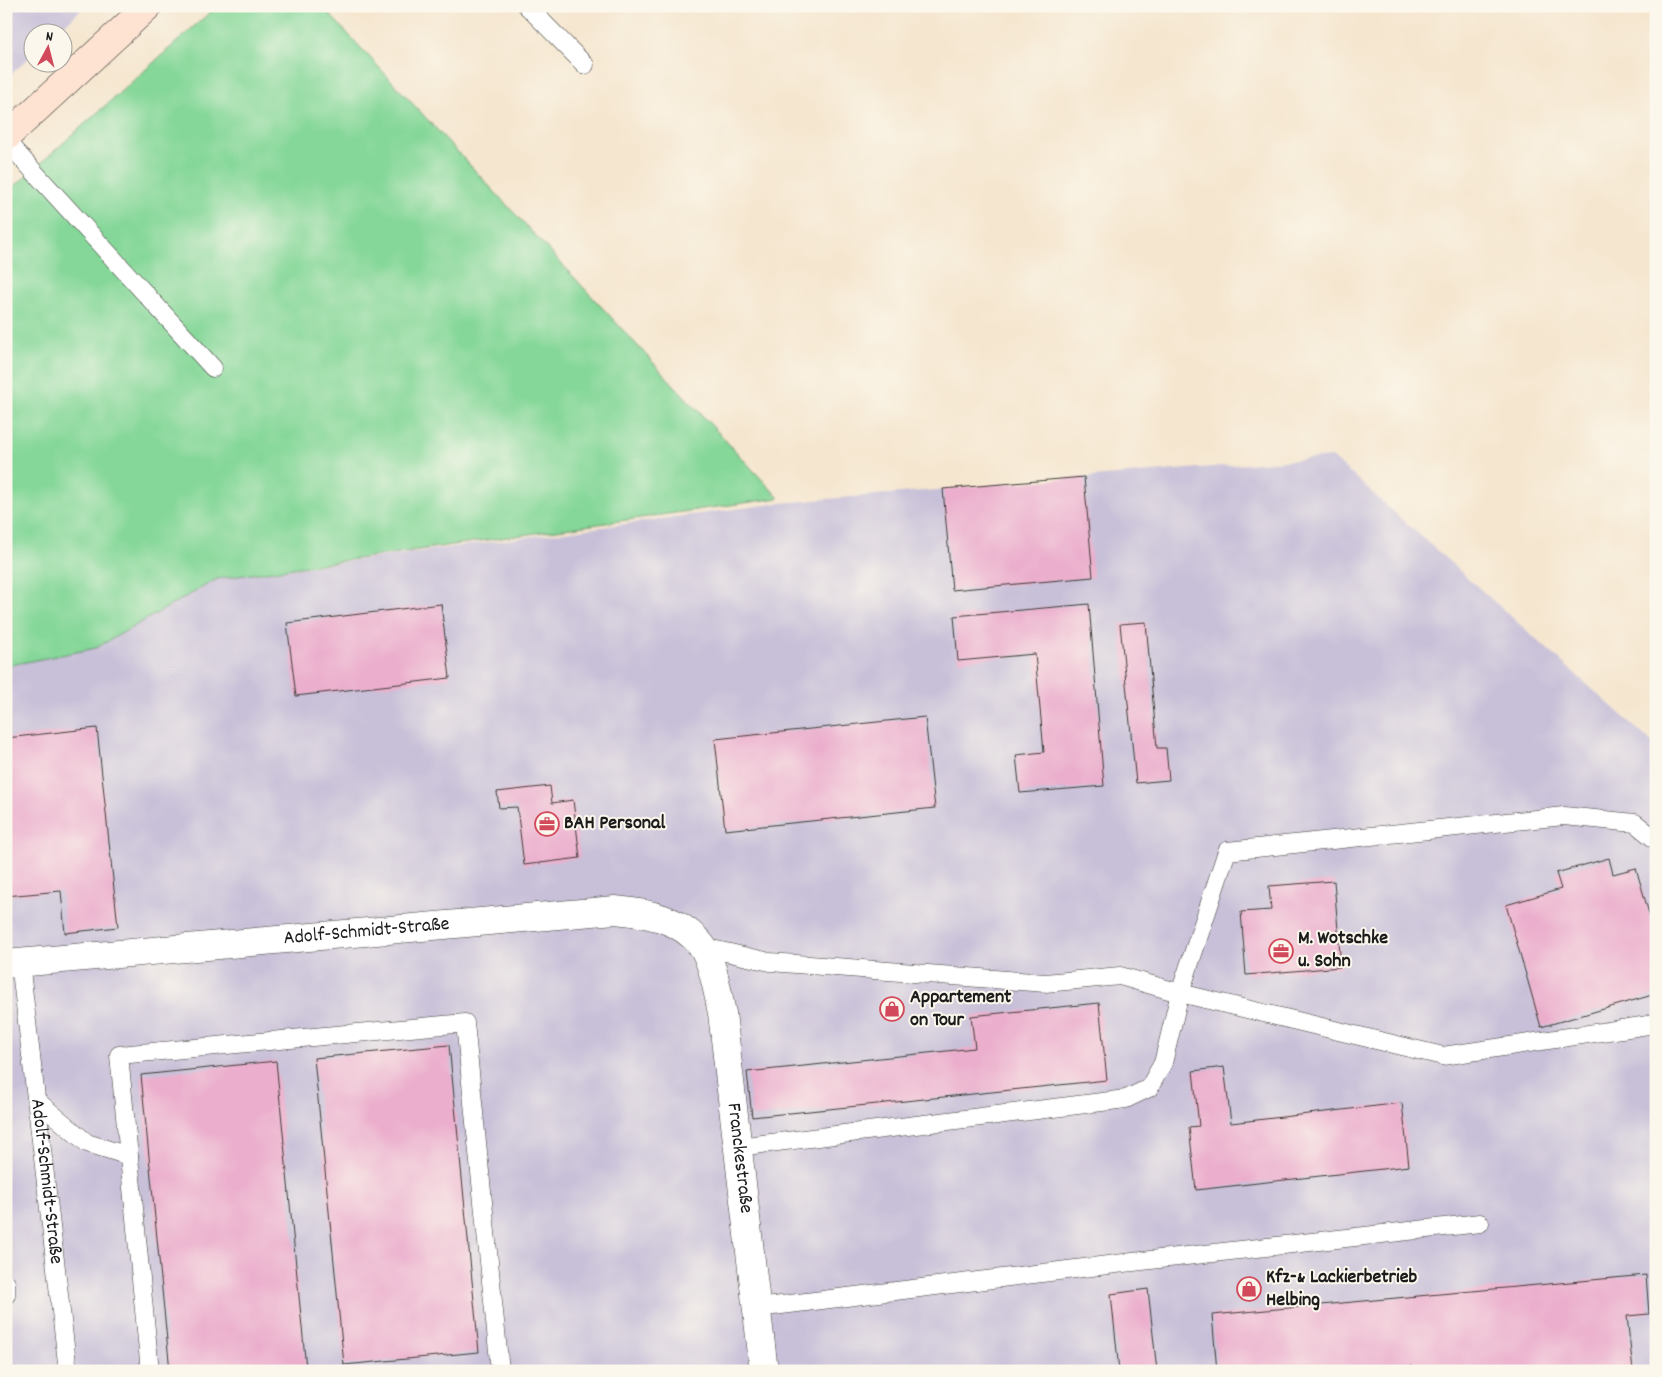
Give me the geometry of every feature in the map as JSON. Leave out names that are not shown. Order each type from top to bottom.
[{"type":"main road","points":[[6,139],[148,6]]},
{"type":"street","name":"Adolf-Schmidt-Straße","points":[[13,963],[615,910],[642,912],[678,924],[703,947]]},
{"type":"street","name":"Franckestraße","points":[[703,947],[714,974],[722,1013],[763,1371]]},
{"type":"lane","points":[[527,6],[585,65]]},
{"type":"lane","points":[[6,139],[213,368]]},
{"type":"lane","points":[[738,1147],[1126,1099],[1149,1088],[1163,1063],[1180,993],[1226,851],[1564,816],[1635,823],[1656,840]]},
{"type":"lane","points":[[703,947],[770,962],[1045,983],[1120,976],[1180,993],[1443,1056],[1648,1026],[1656,1022]]},
{"type":"lane","name":"Adolf-Schmidt-Straße","points":[[13,963],[37,1101],[68,1371]]},
{"type":"lane","points":[[150,1371],[119,1055],[465,1023],[500,1371]]},
{"type":"lane","points":[[37,1101],[87,1143],[129,1156]]},
{"type":"lane","points":[[757,1308],[1115,1264],[1480,1223]]},
{"type":"lane","points":[[6,1283],[6,1295]]},
{"type":"shaded area","points":[[6,6],[85,6],[68,22],[22,22],[22,64],[6,79]]},
{"type":"shaded area","points":[[1332,457],[1656,746],[1656,1371],[6,1371],[6,666],[96,648],[217,579],[780,503]]},
{"type":"green space","points":[[217,6],[322,6],[779,498],[217,579],[96,648],[6,666],[6,194]]},
{"type":"building","points":[[1084,477],[1093,577],[952,590],[943,489]]},
{"type":"building","points":[[441,604],[450,678],[296,696],[287,623]]},
{"type":"building","points":[[1089,604],[1104,786],[1020,793],[1016,755],[1044,752],[1035,654],[958,661],[954,616]]},
{"type":"building","points":[[1146,622],[1157,748],[1166,748],[1169,780],[1136,783],[1120,624]]},
{"type":"building","points":[[925,717],[935,808],[725,830],[715,739]]},
{"type":"building","points":[[97,728],[118,927],[65,933],[61,891],[6,896],[6,738]]},
{"type":"building","points":[[550,786],[552,803],[573,800],[580,858],[524,865],[517,807],[499,808],[497,792]]},
{"type":"building","points":[[1609,858],[1613,874],[1636,868],[1656,938],[1656,994],[1541,1027],[1506,905],[1561,889],[1556,873]]},
{"type":"building","points":[[1334,881],[1341,967],[1246,975],[1241,912],[1271,910],[1269,886]]},
{"type":"building","points":[[1099,1003],[1107,1080],[752,1117],[747,1072],[975,1048],[971,1016]]},
{"type":"building","points":[[449,1045],[479,1352],[344,1365],[314,1058]]},
{"type":"building","points":[[276,1061],[306,1368],[281,1371],[170,1371],[141,1075]]},
{"type":"building","points":[[1224,1067],[1231,1123],[1402,1103],[1409,1166],[1196,1190],[1189,1127],[1199,1126],[1193,1071]]},
{"type":"building","points":[[1646,1275],[1649,1314],[1627,1316],[1633,1371],[1412,1371],[1412,1366],[1368,1371],[1217,1371],[1212,1315]]},
{"type":"building","points":[[1148,1289],[1157,1371],[1119,1371],[1111,1294]]},
{"type":"place","name":"BAH Personal","points":[[547,824]]},
{"type":"place","name":"M. Wotschke u. Sohn","points":[[1281,951]]},
{"type":"place","name":"Appartement on Tour","points":[[892,1009]]},
{"type":"place","name":"Kfz-& Lackierbetrieb Helbing","points":[[1249,1289]]}]
